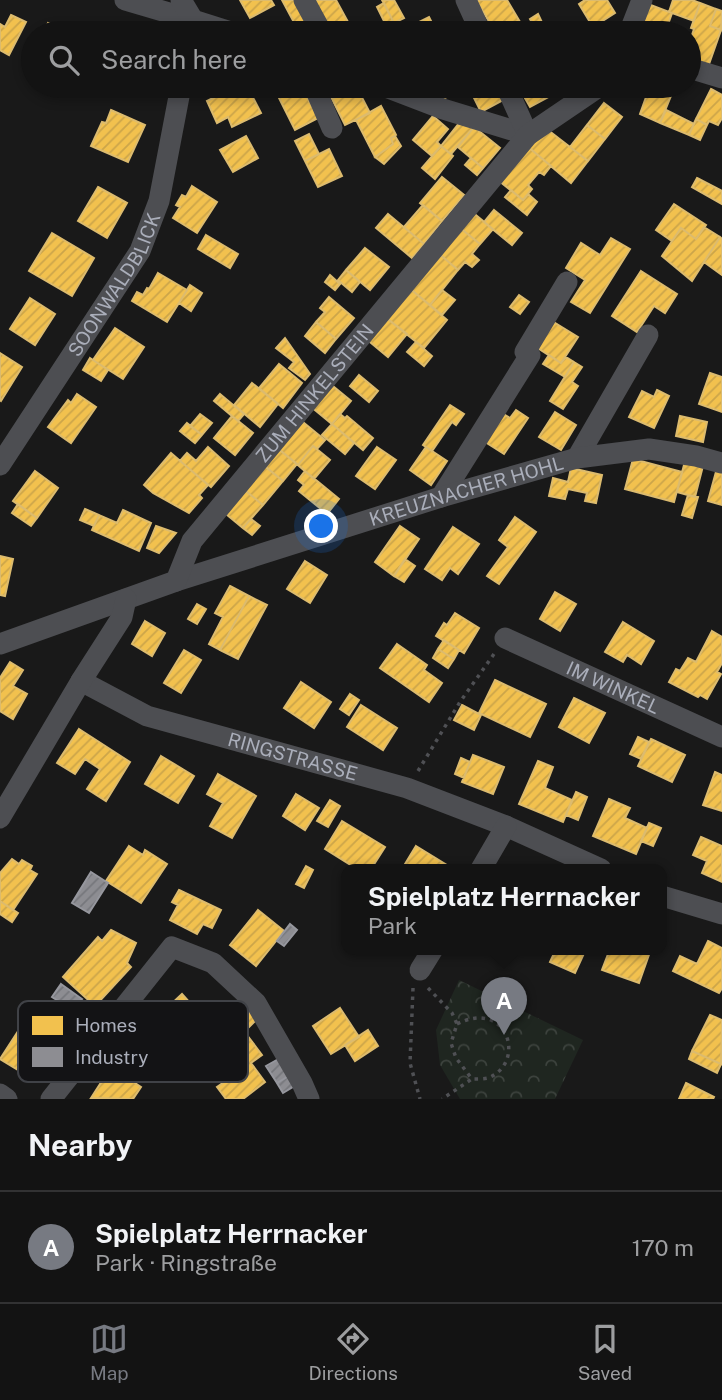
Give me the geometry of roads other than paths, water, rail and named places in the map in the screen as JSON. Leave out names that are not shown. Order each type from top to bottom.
[{"type":"street","points":[[125,0],[177,21]]},
{"type":"street","points":[[181,0],[190,21]]},
{"type":"street","points":[[304,0],[315,21]]},
{"type":"street","points":[[466,0],[476,21]]},
{"type":"street","points":[[634,21],[642,0]]},
{"type":"street","points":[[701,72],[722,78]]},
{"type":"street","name":"SOONWALDBLICK","points":[[0,465],[141,251],[159,201],[179,98]]},
{"type":"street","points":[[319,98],[332,128]]},
{"type":"street","points":[[414,98],[528,135]]},
{"type":"street","points":[[511,98],[528,135]]},
{"type":"street","name":"ZUM HINKELSTEIN","points":[[176,581],[192,541],[528,135],[582,98]]},
{"type":"street","points":[[441,498],[530,355],[525,352],[567,282]]},
{"type":"street","points":[[577,458],[648,335]]},
{"type":"street","name":"KREUZNACHER HOHL","points":[[176,581],[577,458],[649,449],[722,463]]},
{"type":"street","points":[[0,644],[176,581]]},
{"type":"street","points":[[0,818],[122,617],[126,599]]},
{"type":"street","name":"IM WINKEL","points":[[505,638],[722,737]]},
{"type":"street","name":"RINGSTRASSE","points":[[81,681],[147,716],[408,788],[506,826],[590,864]]},
{"type":"street","points":[[484,864],[506,826]]},
{"type":"street","points":[[667,898],[722,914]]},
{"type":"street","points":[[129,1001],[172,947],[213,963],[256,1003],[309,1099]]},
{"type":"street","points":[[421,970],[430,955]]},
{"type":"street","points":[[51,1099],[65,1082]]},
{"type":"street","points":[[0,1094],[7,1099]]},
{"type":"place","name":"Spielplatz Herrnacker","points":[[504,1035]]}]
